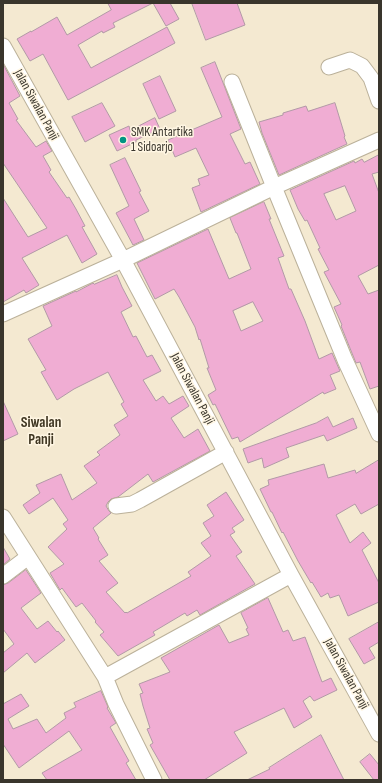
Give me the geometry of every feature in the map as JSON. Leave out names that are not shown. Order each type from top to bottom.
[{"type":"street","name":"Jalan Siwalan Panji","points":[[3,46],[123,260],[291,575],[379,734]]},
{"type":"street","points":[[329,67],[350,60],[362,66],[371,78],[379,101]]},
{"type":"street","points":[[232,82],[345,360],[379,434]]},
{"type":"street","points":[[3,314],[123,260],[274,187],[379,140]]},
{"type":"street","points":[[116,506],[132,504],[226,452]]},
{"type":"street","points":[[3,517],[105,677],[116,704],[154,780]]},
{"type":"street","points":[[3,576],[28,557]]},
{"type":"street","points":[[105,677],[291,575]]},
{"type":"building","points":[[108,3],[153,3],[113,23],[115,27],[103,33],[102,31],[78,45],[91,68],[167,27],[175,43],[68,100],[43,54],[30,61],[17,39],[57,17],[67,35],[111,10]]},
{"type":"building","points":[[153,3],[170,3],[179,19],[166,26]]},
{"type":"building","points":[[192,3],[237,3],[245,25],[206,40]]},
{"type":"building","points":[[215,62],[241,129],[230,134],[245,164],[250,162],[260,184],[201,212],[192,188],[200,185],[198,179],[209,175],[196,148],[175,157],[168,140],[222,117],[201,68]]},
{"type":"building","points":[[3,64],[20,96],[9,103],[18,119],[16,120],[36,147],[46,141],[52,151],[43,156],[51,170],[49,172],[67,198],[69,197],[85,226],[82,227],[97,254],[82,263],[67,235],[22,258],[39,285],[26,293],[24,290],[3,302],[3,198],[28,237],[47,228],[3,163]]},
{"type":"building","points":[[160,76],[176,111],[159,119],[143,84]]},
{"type":"building","points":[[102,103],[115,126],[85,142],[72,117]]},
{"type":"building","points":[[335,103],[347,144],[279,175],[259,122],[306,106],[308,111]]},
{"type":"building","points":[[155,118],[160,129],[117,151],[109,135],[129,126],[130,130]]},
{"type":"building","points":[[379,155],[379,172],[372,174],[379,193],[379,265],[358,276],[368,294],[379,290],[379,386],[370,389],[360,362],[356,363],[334,307],[341,304],[324,272],[329,270],[318,249],[320,248],[307,220],[305,221],[298,209],[290,190],[354,161],[355,163],[362,159],[364,162]],"holes":[[[345,186],[356,211],[336,220],[324,194]]]},
{"type":"building","points":[[125,158],[141,191],[139,192],[149,211],[134,219],[144,240],[133,245],[116,213],[129,206],[110,165]]},
{"type":"building","points":[[264,202],[271,219],[269,219],[284,256],[278,258],[289,289],[291,289],[305,321],[319,359],[332,353],[340,371],[330,375],[336,389],[324,394],[323,392],[240,442],[238,437],[232,439],[215,404],[213,405],[208,395],[216,390],[207,368],[209,368],[200,339],[199,340],[195,327],[179,297],[174,289],[155,299],[137,263],[208,229],[229,279],[251,269],[230,218]],"holes":[[[253,302],[263,321],[241,331],[233,311]]]},
{"type":"building","points":[[117,275],[132,306],[121,312],[133,337],[136,336],[147,357],[152,355],[161,371],[143,380],[156,401],[163,396],[169,404],[183,396],[189,406],[171,418],[184,438],[198,429],[210,451],[153,482],[148,474],[118,497],[111,499],[108,502],[106,506],[111,513],[93,528],[108,555],[99,561],[118,583],[106,592],[125,613],[127,613],[191,576],[188,572],[211,556],[201,543],[211,536],[203,523],[214,516],[207,505],[226,492],[244,520],[232,528],[235,532],[230,535],[242,552],[236,556],[255,584],[200,615],[197,610],[187,616],[185,613],[153,632],[155,635],[118,656],[100,635],[104,632],[82,603],[76,607],[62,588],[60,590],[50,573],[64,564],[48,547],[67,529],[63,524],[68,520],[53,498],[29,514],[23,505],[40,493],[36,485],[61,474],[72,500],[97,483],[84,466],[100,455],[97,452],[120,435],[114,425],[128,416],[121,404],[124,402],[108,372],[74,389],[57,400],[41,372],[46,370],[28,339],[52,326],[43,306],[93,283],[94,284]]},
{"type":"building","points":[[3,401],[18,434],[3,441]]},
{"type":"building","points":[[328,417],[333,427],[353,418],[357,428],[327,441],[324,435],[286,448],[289,457],[264,468],[262,458],[248,463],[243,449],[316,423]]},
{"type":"building","points":[[379,460],[379,504],[361,514],[355,504],[336,515],[350,543],[363,532],[371,543],[362,550],[379,583],[379,602],[348,616],[339,595],[330,598],[328,593],[321,597],[312,582],[311,583],[283,532],[282,533],[260,489],[269,485],[268,480],[324,464],[328,478],[355,470],[356,473]]},
{"type":"building","points":[[3,547],[10,559],[3,565]]},
{"type":"building","points":[[26,570],[41,593],[21,608],[37,629],[48,621],[65,640],[35,663],[27,653],[3,673],[3,653],[14,644],[3,629],[3,585]]},
{"type":"building","points":[[268,598],[283,632],[288,630],[293,641],[305,637],[322,682],[331,678],[337,690],[314,701],[310,696],[303,701],[312,717],[294,728],[284,708],[234,732],[247,753],[204,780],[170,780],[150,745],[153,743],[147,729],[150,728],[140,694],[143,693],[139,684],[170,672],[161,658],[219,625],[229,643],[249,635],[246,629],[248,628],[241,613]]},
{"type":"building","points":[[379,622],[379,642],[369,648],[375,658],[364,664],[349,639]]},
{"type":"building","points":[[101,691],[108,707],[107,708],[116,723],[110,727],[129,761],[126,763],[136,780],[47,780],[42,773],[82,750],[69,731],[19,768],[3,744],[3,704],[21,694],[29,706],[8,719],[13,729],[37,719],[46,733],[66,718],[64,713],[76,707],[74,703]]},
{"type":"building","points":[[321,735],[344,780],[247,780],[270,769],[269,768]]},
{"type":"building","points":[[370,754],[379,765],[379,780],[374,780],[360,762]]},
{"type":"place","name":"SMK Antartika 1 Sidoarjo","points":[[123,140]]},
{"type":"district","name":"Siwalan Panji","points":[[41,432]]}]
